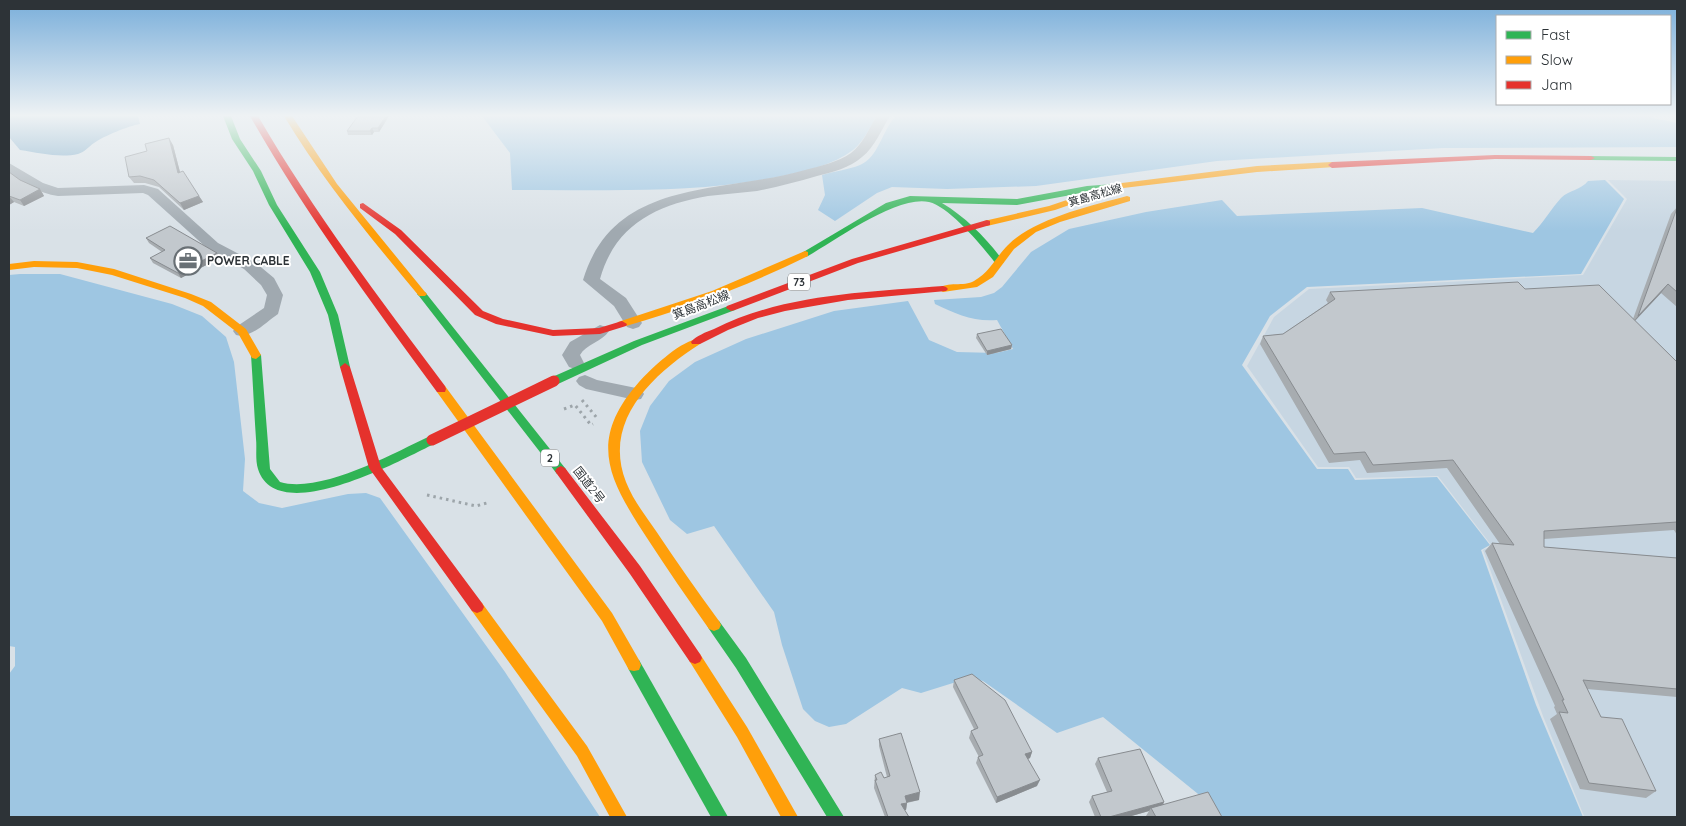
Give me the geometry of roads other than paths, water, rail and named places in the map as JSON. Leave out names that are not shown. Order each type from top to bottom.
[{"type":"main road","points":[[246,155],[257,172],[273,205],[315,272],[333,315],[348,385],[367,436],[375,468],[582,751],[619,817]]},
{"type":"main road","points":[[277,155],[333,241],[607,617],[720,817]]},
{"type":"main road","name":"国道2号","points":[[312,155],[335,186],[612,536],[696,659],[764,770],[790,817]]},
{"type":"main road","name":"箕島高松線","points":[[242,330],[256,353],[264,469],[274,484],[290,489],[312,487],[375,468],[554,380],[638,343],[854,261],[967,228],[1052,208],[1114,187],[1248,170],[1328,165],[1495,157],[1677,159]]},
{"type":"main road","points":[[1519,169],[1620,168],[1677,170]]},
{"type":"main road","points":[[1310,178],[1441,171]]},
{"type":"main road","points":[[335,186],[398,232],[479,312],[500,322],[553,334],[600,331],[633,323],[672,310],[779,267],[889,206],[910,199],[1017,202],[1087,189],[1114,187]]},
{"type":"main road","name":"箕島高松線","points":[[999,262],[1011,247],[1033,230],[1057,220],[1131,199],[1052,208]]},
{"type":"main road","points":[[836,817],[741,664],[668,563],[623,489],[615,467],[615,444],[620,421],[635,394],[656,370],[690,344],[731,326],[802,304],[833,298],[974,284],[990,275],[999,262],[967,228],[943,206],[932,200]]},
{"type":"main road","points":[[9,267],[34,264],[77,264],[114,272],[207,304],[242,330]]},
{"type":"street","points":[[633,323],[620,302],[590,280],[593,265],[599,252],[631,218],[653,207],[696,195],[764,185],[840,164],[856,155]]},
{"type":"street","points":[[9,167],[32,185],[44,190],[58,192],[144,189],[153,192],[213,246],[250,266],[268,282],[275,296],[272,310],[242,330]]},
{"type":"street","points":[[574,363],[572,354],[576,346],[600,331]]},
{"type":"street","points":[[580,387],[592,385],[635,394]]},
{"type":"place","name":"POWER CABLE","points":[[188,261]]}]
